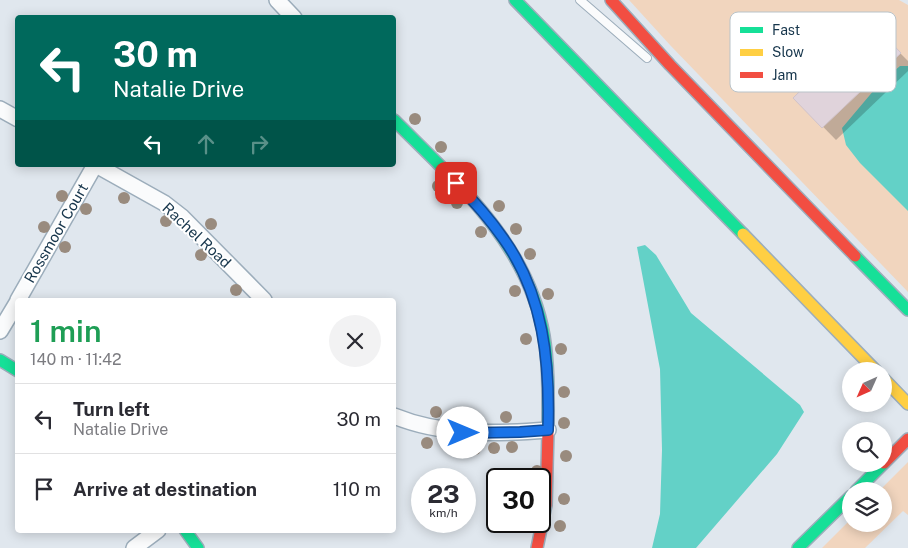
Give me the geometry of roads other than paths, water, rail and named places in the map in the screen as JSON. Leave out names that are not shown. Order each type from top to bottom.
[{"type":"main road","points":[[515,0],[867,362]]},
{"type":"main road","points":[[611,0],[670,65],[908,310]]},
{"type":"main road","points":[[396,122],[481,208],[504,238],[531,290],[541,323],[547,360],[549,392],[549,487],[546,513],[536,548]]},
{"type":"main road","points":[[0,360],[15,369]]},
{"type":"main road","points":[[892,387],[908,404]]},
{"type":"main road","points":[[892,456],[908,439]]},
{"type":"main road","points":[[865,482],[876,472]]},
{"type":"main road","points":[[798,548],[842,505]]},
{"type":"main road","points":[[188,533],[198,548]]},
{"type":"street","points":[[277,0],[291,15]]},
{"type":"street","points":[[0,109],[15,117]]},
{"type":"street","name":"Rossmoor Court","points":[[19,298],[94,167]]},
{"type":"street","name":"Rachel Road","points":[[99,167],[164,203],[182,218],[262,298]]},
{"type":"street","name":"Rossmoor Court","points":[[0,332],[15,305]]},
{"type":"street","points":[[396,417],[437,430],[463,433],[548,430]]},
{"type":"street","points":[[134,548],[154,533]]},
{"type":"lane","points":[[580,0],[655,65]]},
{"type":"lane","points":[[678,85],[760,157]]}]
